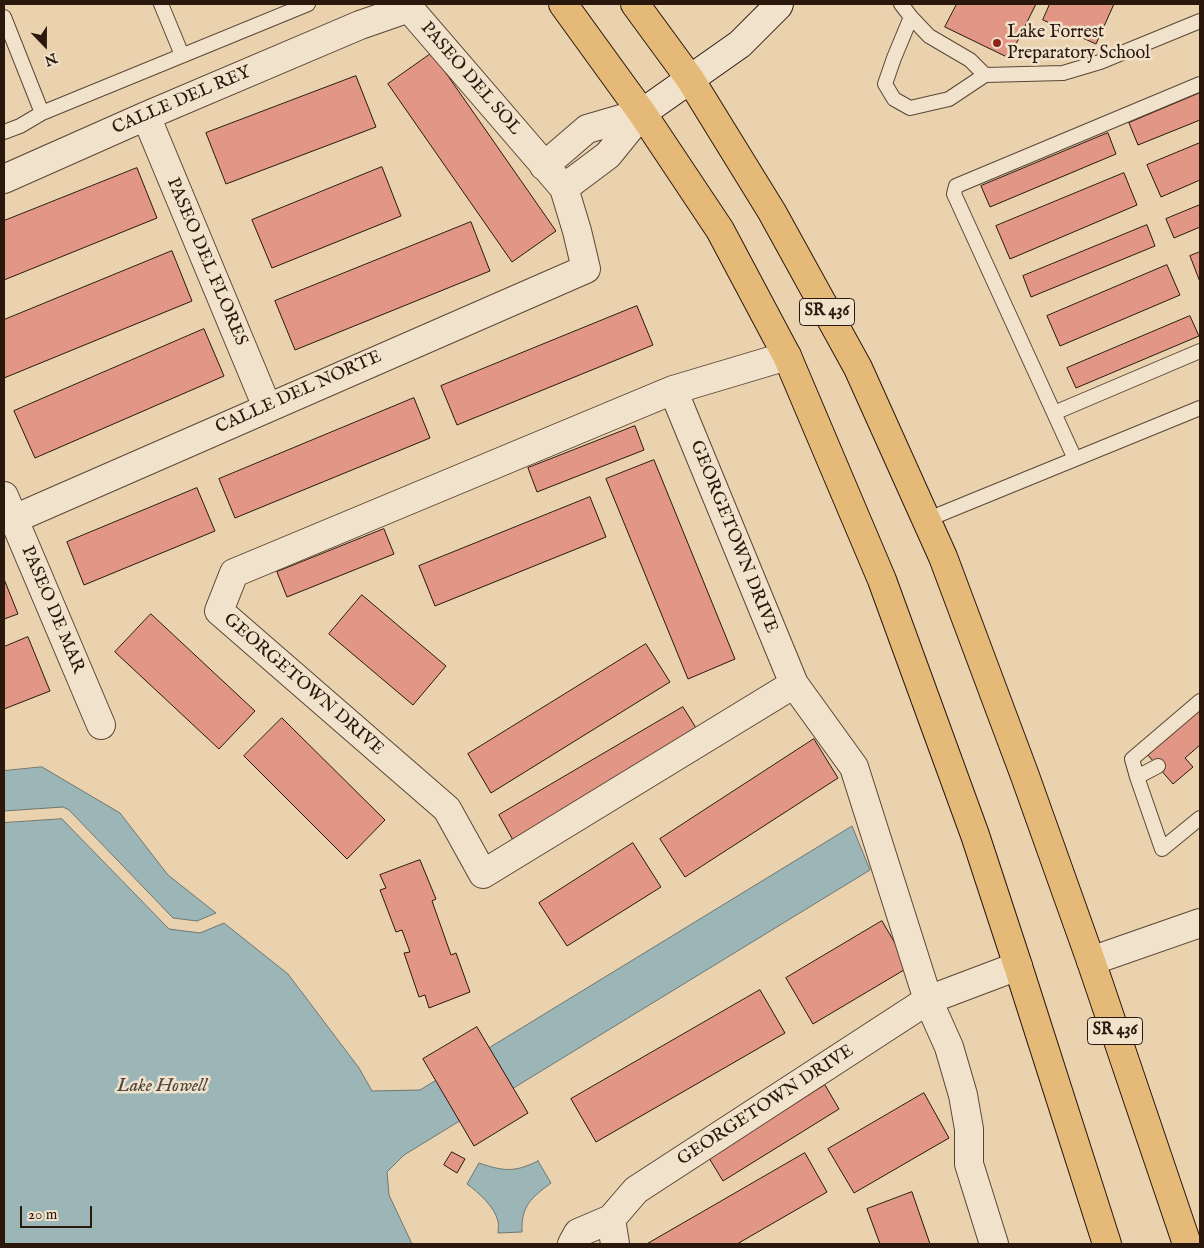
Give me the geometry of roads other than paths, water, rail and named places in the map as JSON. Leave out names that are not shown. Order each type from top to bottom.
[{"type":"main road","name":"SR 436","points":[[563,4],[642,113],[720,230],[787,356],[882,580],[975,835],[1107,1244]]},
{"type":"main road","name":"SR 436","points":[[635,4],[690,78],[772,212],[858,368],[943,557],[1022,767],[1091,961],[1187,1244]]},
{"type":"street","points":[[564,188],[608,155],[642,113],[742,42],[779,4]]},
{"type":"street","name":"PASEO DEL SOL","points":[[360,25],[409,8],[564,188],[586,269]]},
{"type":"street","name":"CALLE DEL REY","points":[[4,179],[360,25]]},
{"type":"street","points":[[544,166],[587,129],[642,113]]},
{"type":"street","name":"PASEO DEL FLORES","points":[[146,116],[267,407]]},
{"type":"street","name":"CALLE DEL NORTE","points":[[9,507],[267,407],[586,269]]},
{"type":"street","name":"GEORGETOWN DRIVE","points":[[787,356],[673,390],[234,573],[219,611],[446,809],[483,874],[794,684]]},
{"type":"street","name":"GEORGETOWN DRIVE","points":[[673,390],[794,684],[854,767],[928,1000],[949,1047],[963,1095],[969,1129],[970,1164],[994,1244]]},
{"type":"street","name":"PASEO DE MAR","points":[[9,507],[101,725]]},
{"type":"street","points":[[1091,961],[1200,923]]},
{"type":"street","name":"GEORGETOWN DRIVE","points":[[572,1244],[578,1232],[613,1232],[636,1190],[928,1000],[1018,966]]},
{"type":"lane","points":[[161,4],[182,55]]},
{"type":"lane","points":[[4,132],[20,126],[42,113],[308,4]]},
{"type":"lane","points":[[901,4],[929,36],[970,60],[985,75]]},
{"type":"lane","points":[[911,16],[885,84],[894,99],[910,108],[949,99],[985,75],[1063,73],[1100,62],[1200,21]]},
{"type":"lane","points":[[4,17],[42,113]]},
{"type":"lane","points":[[1075,459],[954,194],[956,186],[1200,84]]},
{"type":"lane","points":[[1054,413],[1200,351]]},
{"type":"lane","points":[[926,520],[1200,408]]},
{"type":"lane","points":[[1200,701],[1132,760],[1162,848],[1200,818]]},
{"type":"lane","points":[[1137,777],[1158,766]]},
{"type":"water","points":[[42,767],[120,813],[168,875],[216,913],[197,921],[173,918],[69,810],[63,807],[4,811],[4,771]]},
{"type":"water","name":"Lake Howell","points":[[62,819],[169,929],[200,933],[224,923],[288,974],[359,1068],[372,1091],[420,1090],[852,826],[870,870],[404,1155],[387,1172],[389,1195],[412,1244],[4,1244],[4,823]]},
{"type":"water","points":[[538,1161],[551,1183],[533,1198],[525,1209],[522,1232],[498,1233],[498,1221],[490,1205],[467,1184],[479,1163],[508,1170],[530,1165]]},
{"type":"place","name":"Lake Forrest Preparatory School","points":[[997,43]]}]
